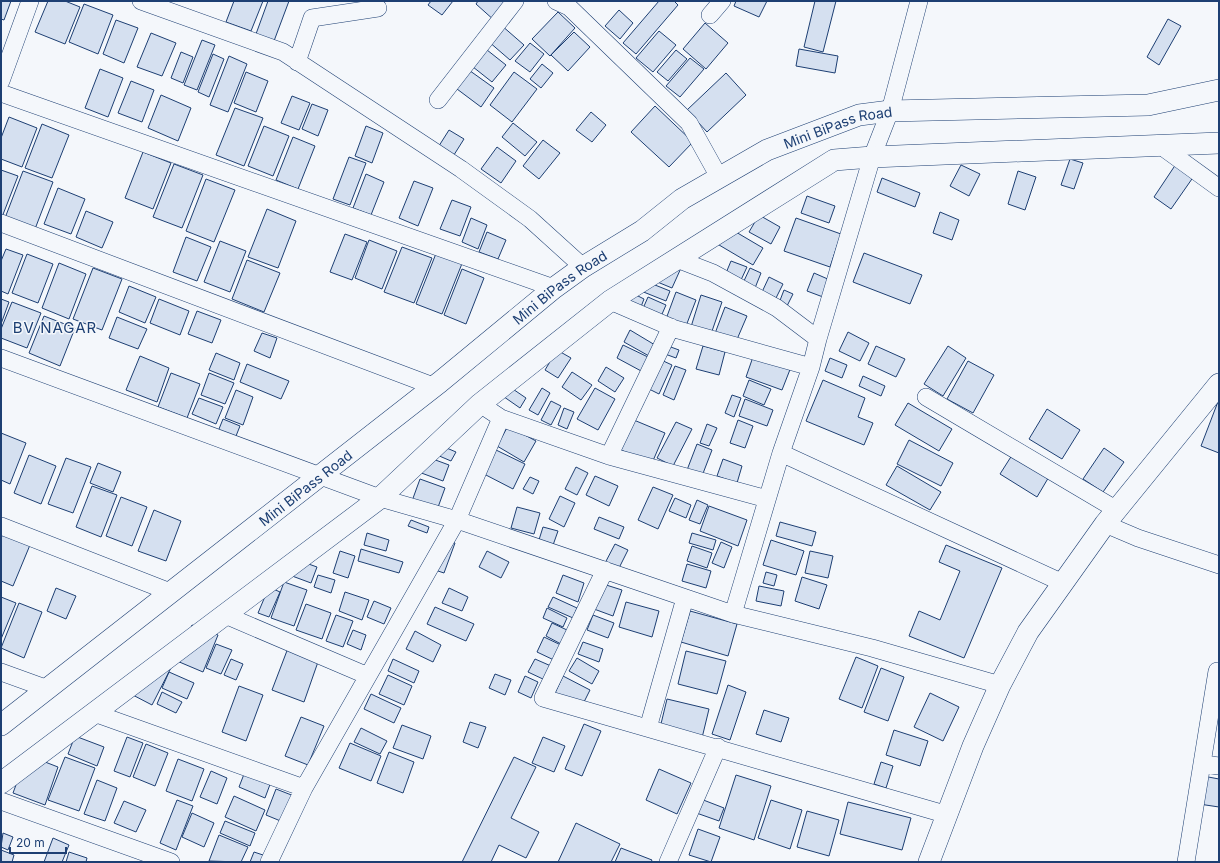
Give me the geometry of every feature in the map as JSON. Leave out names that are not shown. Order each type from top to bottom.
[{"type":"street","points":[[1,81],[30,1]]},
{"type":"street","points":[[141,1],[283,52],[461,169],[530,218],[583,267]]},
{"type":"street","points":[[438,100],[515,1]]},
{"type":"street","points":[[710,15],[722,1]]},
{"type":"street","points":[[733,614],[781,453],[811,367],[872,157],[890,111],[919,1]]},
{"type":"street","points":[[566,3],[689,123],[719,178]]},
{"type":"street","points":[[297,62],[312,18],[378,8]]},
{"type":"street","name":"Mini BiPass Road","points":[[1,725],[321,476],[554,288],[583,267],[642,231],[682,199],[766,150],[859,115],[890,111],[1148,105],[1219,90]]},
{"type":"street","points":[[1,93],[554,288]]},
{"type":"street","points":[[1,783],[380,498],[480,404],[610,301],[834,160],[872,157],[1219,143]]},
{"type":"street","points":[[1161,146],[1219,188]]},
{"type":"street","points":[[1,223],[433,386]]},
{"type":"street","points":[[677,259],[713,273],[777,308],[818,339]]},
{"type":"street","points":[[610,301],[671,327],[811,367]]},
{"type":"street","points":[[609,456],[671,327]]},
{"type":"street","points":[[1,358],[380,498],[457,520],[733,614],[872,648],[1000,685]]},
{"type":"street","points":[[929,862],[973,746],[1000,685],[1028,632],[1111,517],[1218,386]]},
{"type":"street","points":[[926,397],[1111,517],[1138,538],[1219,565]]},
{"type":"street","points":[[480,404],[501,418],[609,456],[767,499]]},
{"type":"street","points":[[269,862],[304,788],[457,520],[501,418]]},
{"type":"street","points":[[781,453],[1063,583]]},
{"type":"street","points":[[1,526],[170,592]]},
{"type":"street","points":[[605,570],[543,698],[948,814]]},
{"type":"street","points":[[648,728],[685,598]]},
{"type":"street","points":[[225,615],[368,676]]},
{"type":"street","points":[[1186,862],[1211,765],[1216,671]]},
{"type":"street","points":[[1,672],[48,689]]},
{"type":"street","points":[[94,713],[304,788]]},
{"type":"street","points":[[668,862],[718,747]]},
{"type":"street","points":[[1,801],[171,862]]},
{"type":"building","points":[[1,1],[11,1],[4,20],[1,19]]},
{"type":"building","points":[[48,1],[65,1],[80,7],[65,44],[35,32]]},
{"type":"building","points":[[234,1],[263,1],[251,31],[226,22]]},
{"type":"building","points":[[268,1],[289,1],[274,41],[256,34]]},
{"type":"building","points":[[431,1],[453,1],[442,15],[428,5]]},
{"type":"building","points":[[478,1],[512,1],[495,21],[476,4]]},
{"type":"building","points":[[659,1],[674,1],[678,5],[636,54],[623,43]]},
{"type":"building","points":[[736,1],[767,1],[759,17],[734,6]]},
{"type":"building","points":[[815,1],[836,1],[823,52],[804,47]]},
{"type":"building","points":[[84,4],[113,15],[98,54],[69,42]]},
{"type":"building","points":[[619,10],[633,23],[620,39],[605,26]]},
{"type":"building","points":[[558,12],[575,28],[550,56],[532,39]]},
{"type":"building","points":[[1168,19],[1181,26],[1159,65],[1147,57]]},
{"type":"building","points":[[116,20],[138,28],[124,63],[103,54]]},
{"type":"building","points":[[705,23],[728,43],[706,69],[683,49]]},
{"type":"building","points":[[501,25],[524,45],[510,60],[488,41]]},
{"type":"building","points":[[659,31],[676,45],[653,72],[636,58]]},
{"type":"building","points":[[574,32],[590,47],[568,71],[551,55]]},
{"type":"building","points":[[151,33],[176,43],[162,76],[137,67]]},
{"type":"building","points":[[202,40],[215,45],[197,90],[184,85]]},
{"type":"building","points":[[530,43],[544,54],[530,72],[515,61]]},
{"type":"building","points":[[482,46],[506,65],[492,82],[468,63]]},
{"type":"building","points":[[799,49],[838,56],[835,73],[796,66]]},
{"type":"building","points":[[676,50],[687,59],[668,81],[657,72]]},
{"type":"building","points":[[181,52],[193,57],[183,83],[171,78]]},
{"type":"building","points":[[213,54],[224,59],[209,97],[198,92]]},
{"type":"building","points":[[229,56],[247,64],[228,112],[210,105]]},
{"type":"building","points":[[690,58],[704,69],[680,97],[666,86]]},
{"type":"building","points":[[542,64],[553,73],[541,88],[530,79]]},
{"type":"building","points":[[466,68],[494,88],[481,107],[453,86]]},
{"type":"building","points":[[100,69],[123,78],[108,117],[85,108]]},
{"type":"building","points":[[246,72],[268,81],[256,112],[234,103]]},
{"type":"building","points":[[514,72],[537,89],[512,122],[490,105]]},
{"type":"building","points":[[726,73],[746,95],[707,132],[687,110]]},
{"type":"building","points":[[131,81],[154,90],[142,122],[118,113]]},
{"type":"building","points":[[161,95],[191,108],[178,141],[148,128]]},
{"type":"building","points":[[292,96],[310,103],[299,130],[281,123]]},
{"type":"building","points":[[312,104],[328,110],[318,136],[302,129]]},
{"type":"building","points":[[655,106],[693,142],[669,167],[631,132]]},
{"type":"building","points":[[235,108],[263,118],[244,166],[216,155]]},
{"type":"building","points":[[591,112],[606,125],[592,142],[576,130]]},
{"type":"building","points":[[9,117],[37,128],[22,167],[1,159],[1,138]]},
{"type":"building","points":[[513,123],[537,142],[525,156],[502,137]]},
{"type":"building","points":[[42,124],[69,135],[52,178],[25,168]]},
{"type":"building","points":[[264,126],[289,136],[273,176],[248,166]]},
{"type":"building","points":[[366,126],[383,133],[372,163],[355,156]]},
{"type":"building","points":[[449,130],[464,139],[452,158],[437,149]]},
{"type":"building","points":[[293,137],[315,146],[298,189],[276,180]]},
{"type":"building","points":[[543,140],[560,153],[539,179],[523,166]]},
{"type":"building","points":[[497,147],[516,161],[501,183],[481,169]]},
{"type":"building","points":[[143,152],[171,163],[153,209],[125,198]]},
{"type":"building","points":[[349,157],[366,163],[350,205],[333,199]]},
{"type":"building","points":[[1070,159],[1083,163],[1074,189],[1061,185]]},
{"type":"building","points":[[174,164],[203,175],[182,228],[153,217]]},
{"type":"building","points":[[1176,164],[1194,176],[1171,209],[1154,197]]},
{"type":"building","points":[[961,165],[980,174],[969,196],[950,186]]},
{"type":"building","points":[[1,170],[18,176],[2,217],[1,217]]},
{"type":"building","points":[[23,171],[53,182],[35,229],[5,218]]},
{"type":"building","points":[[1018,171],[1036,177],[1025,210],[1008,204]]},
{"type":"building","points":[[366,174],[384,182],[371,215],[353,208]]},
{"type":"building","points":[[882,178],[920,193],[915,207],[877,192]]},
{"type":"building","points":[[206,179],[235,190],[214,242],[186,231]]},
{"type":"building","points":[[414,181],[433,188],[418,226],[399,218]]},
{"type":"building","points":[[58,188],[85,199],[71,234],[44,224]]},
{"type":"building","points":[[807,196],[835,206],[829,223],[801,213]]},
{"type":"building","points":[[452,200],[471,207],[460,236],[440,229]]},
{"type":"building","points":[[267,209],[296,221],[278,268],[248,257]]},
{"type":"building","points":[[86,211],[113,222],[102,248],[76,237]]},
{"type":"building","points":[[940,212],[959,220],[952,240],[933,233]]},
{"type":"building","points":[[759,215],[780,227],[771,244],[749,232]]},
{"type":"building","points":[[471,218],[487,225],[478,249],[462,242]]},
{"type":"building","points":[[796,218],[841,234],[830,267],[784,251]]},
{"type":"building","points":[[724,225],[763,248],[753,265],[714,242]]},
{"type":"building","points":[[487,232],[506,240],[498,259],[479,252]]},
{"type":"building","points":[[345,234],[367,242],[352,280],[330,272]]},
{"type":"building","points":[[186,237],[211,247],[197,281],[173,272]]},
{"type":"building","points":[[369,240],[397,251],[382,289],[355,278]]},
{"type":"building","points":[[220,241],[246,251],[230,292],[204,282]]},
{"type":"building","points":[[402,247],[432,258],[414,303],[384,292]]},
{"type":"building","points":[[6,249],[23,255],[8,294],[1,291],[1,261]]},
{"type":"building","points":[[437,251],[463,261],[442,314],[416,304]]},
{"type":"building","points":[[864,253],[922,275],[910,304],[853,282]]},
{"type":"building","points":[[27,254],[53,264],[38,303],[12,293]]},
{"type":"building","points":[[247,260],[280,273],[264,312],[232,299]]},
{"type":"building","points":[[731,261],[747,267],[741,280],[726,273]]},
{"type":"building","points":[[59,263],[86,274],[69,319],[42,308]]},
{"type":"building","points":[[93,268],[122,279],[102,330],[73,319]]},
{"type":"building","points":[[681,268],[672,288],[655,281]]},
{"type":"building","points":[[750,268],[761,273],[755,288],[743,283]]},
{"type":"building","points":[[462,269],[484,278],[466,324],[444,315]]},
{"type":"building","points":[[814,273],[830,280],[823,297],[807,291]]},
{"type":"building","points":[[769,277],[783,284],[776,298],[762,292]]},
{"type":"building","points":[[640,279],[670,291],[666,301],[636,289]]},
{"type":"building","points":[[129,286],[156,297],[145,323],[119,312]]},
{"type":"building","points":[[784,290],[793,294],[787,306],[779,303]]},
{"type":"building","points":[[676,292],[696,300],[686,326],[666,319]]},
{"type":"building","points":[[632,293],[644,299],[639,312],[626,307]]},
{"type":"building","points":[[701,295],[722,302],[710,337],[690,330]]},
{"type":"building","points":[[648,297],[666,305],[659,321],[641,313]]},
{"type":"building","points":[[1,299],[9,302],[1,324]]},
{"type":"building","points":[[159,299],[189,311],[180,335],[150,323]]},
{"type":"building","points":[[12,302],[41,313],[27,348],[1,338],[1,329]]},
{"type":"building","points":[[725,307],[747,316],[735,344],[714,336]]},
{"type":"building","points":[[197,311],[221,320],[212,343],[188,334]]},
{"type":"building","points":[[44,316],[75,328],[60,366],[29,353]]},
{"type":"building","points":[[117,317],[147,329],[138,349],[109,338]]},
{"type":"building","points":[[630,330],[655,345],[649,356],[624,342]]},
{"type":"building","points":[[848,332],[869,343],[860,361],[839,351]]},
{"type":"building","points":[[262,333],[277,338],[270,358],[254,351]]},
{"type":"building","points":[[623,345],[650,358],[643,372],[617,358]]},
{"type":"building","points":[[668,346],[679,350],[676,358],[665,354]]},
{"type":"building","points":[[703,346],[725,352],[719,375],[696,369]]},
{"type":"building","points":[[876,346],[905,359],[896,377],[868,364]]},
{"type":"building","points":[[948,346],[966,358],[943,396],[924,384]]},
{"type":"building","points":[[557,350],[571,358],[558,378],[545,370]]},
{"type":"building","points":[[216,353],[240,363],[234,380],[209,370]]},
{"type":"building","points":[[754,354],[791,367],[782,390],[746,377]]},
{"type":"building","points":[[140,356],[169,368],[157,402],[126,390]]},
{"type":"building","points":[[830,358],[847,365],[842,378],[825,371]]},
{"type":"building","points":[[659,359],[672,365],[659,394],[645,387]]},
{"type":"building","points":[[968,361],[994,375],[973,413],[947,399]]},
{"type":"building","points":[[247,364],[289,381],[281,399],[240,382]]},
{"type":"building","points":[[675,366],[686,370],[674,400],[663,395]]},
{"type":"building","points":[[606,367],[624,378],[615,392],[598,381]]},
{"type":"building","points":[[572,372],[592,385],[581,400],[562,387]]},
{"type":"building","points":[[171,373],[200,384],[187,418],[158,407]]},
{"type":"building","points":[[209,373],[234,383],[225,404],[201,395]]},
{"type":"building","points":[[863,376],[885,386],[881,396],[859,386]]},
{"type":"building","points":[[749,380],[771,389],[764,405],[743,396]]},
{"type":"building","points":[[823,380],[865,398],[858,417],[873,423],[864,445],[806,421]]},
{"type":"building","points":[[504,383],[526,398],[520,408],[497,392]]},
{"type":"building","points":[[542,388],[550,393],[538,415],[529,410]]},
{"type":"building","points":[[595,388],[615,399],[598,430],[577,419]]},
{"type":"building","points":[[236,390],[253,397],[243,425],[225,418]]},
{"type":"building","points":[[732,395],[741,398],[734,417],[725,413]]},
{"type":"building","points":[[199,398],[223,407],[216,424],[192,414]]},
{"type":"building","points":[[745,399],[773,410],[767,426],[739,416]]},
{"type":"building","points":[[1219,399],[1219,453],[1201,446]]},
{"type":"building","points":[[551,401],[561,406],[551,425],[541,420]]},
{"type":"building","points":[[908,403],[952,429],[939,451],[895,425]]},
{"type":"building","points":[[564,408],[574,412],[567,429],[558,425]]},
{"type":"building","points":[[1047,409],[1080,430],[1062,459],[1029,439]]},
{"type":"building","points":[[629,418],[665,433],[652,463],[616,448]]},
{"type":"building","points":[[223,419],[240,426],[234,441],[217,434]]},
{"type":"building","points":[[738,420],[753,426],[745,448],[730,443]]},
{"type":"building","points":[[676,422],[692,429],[673,466],[657,458]]},
{"type":"building","points":[[707,424],[717,428],[709,446],[700,443]]},
{"type":"building","points":[[508,426],[536,441],[524,462],[497,446]]},
{"type":"building","points":[[1,433],[26,443],[10,484],[1,480]]},
{"type":"building","points":[[909,440],[953,463],[941,486],[897,464]]},
{"type":"building","points":[[435,443],[456,452],[451,461],[430,452]]},
{"type":"building","points":[[697,444],[712,450],[702,476],[687,470]]},
{"type":"building","points":[[1104,448],[1124,462],[1103,492],[1083,479]]},
{"type":"building","points":[[496,450],[525,464],[513,489],[484,474]]},
{"type":"building","points":[[1014,452],[1050,475],[1037,497],[1000,474]]},
{"type":"building","points":[[29,455],[56,466],[41,504],[14,493]]},
{"type":"building","points":[[422,455],[449,465],[443,481],[416,471]]},
{"type":"building","points":[[66,458],[91,467],[73,513],[48,504]]},
{"type":"building","points":[[723,459],[742,466],[737,483],[717,476]]},
{"type":"building","points":[[98,463],[121,472],[113,492],[90,483]]},
{"type":"building","points":[[897,466],[941,492],[930,510],[886,485]]},
{"type":"building","points":[[576,467],[588,473],[577,495],[565,489]]},
{"type":"building","points":[[595,476],[618,486],[609,506],[586,495]]},
{"type":"building","points":[[530,477],[539,481],[533,494],[523,489]]},
{"type":"building","points":[[420,479],[445,488],[437,510],[412,501]]},
{"type":"building","points":[[92,486],[117,495],[101,537],[76,527]]},
{"type":"building","points":[[653,487],[673,495],[658,529],[638,520]]},
{"type":"building","points":[[560,496],[575,503],[564,527],[549,519]]},
{"type":"building","points":[[121,497],[147,507],[132,546],[106,536]]},
{"type":"building","points":[[675,498],[691,505],[686,518],[669,511]]},
{"type":"building","points":[[697,500],[708,505],[700,524],[689,520]]},
{"type":"building","points":[[709,506],[747,520],[738,546],[700,531]]},
{"type":"building","points":[[517,507],[540,513],[534,534],[511,528]]},
{"type":"building","points":[[154,510],[181,521],[166,561],[138,551]]},
{"type":"building","points":[[599,517],[624,527],[619,539],[594,529]]},
{"type":"building","points":[[411,520],[429,527],[427,533],[408,526]]},
{"type":"building","points":[[780,522],[816,532],[812,546],[776,536]]},
{"type":"building","points":[[543,527],[558,531],[552,548],[538,543]]},
{"type":"building","points":[[367,533],[389,540],[386,551],[364,545]]},
{"type":"building","points":[[692,533],[716,540],[713,550],[689,543]]},
{"type":"building","points":[[3,534],[30,545],[13,586],[1,581],[1,538]]},
{"type":"building","points":[[446,540],[455,543],[444,573],[435,570]]},
{"type":"building","points":[[771,540],[804,551],[796,575],[763,565]]},
{"type":"building","points":[[721,542],[732,547],[724,568],[712,563]]},
{"type":"building","points":[[615,544],[628,550],[617,572],[604,565]]},
{"type":"building","points":[[946,545],[1002,568],[964,658],[909,636],[919,611],[940,620],[960,571],[939,562]]},
{"type":"building","points":[[692,546],[712,553],[707,568],[687,561]]},
{"type":"building","points":[[361,549],[403,562],[399,573],[358,561]]},
{"type":"building","points":[[340,551],[355,556],[348,578],[333,573]]},
{"type":"building","points":[[487,551],[509,562],[501,578],[479,567]]},
{"type":"building","points":[[810,551],[833,556],[828,578],[805,573]]},
{"type":"building","points":[[289,557],[317,567],[311,583],[284,573]]},
{"type":"building","points":[[687,564],[711,571],[706,588],[682,581]]},
{"type":"building","points":[[766,572],[777,575],[774,586],[763,583]]},
{"type":"building","points":[[318,575],[335,580],[331,593],[314,587]]},
{"type":"building","points":[[563,575],[584,583],[578,602],[556,593]]},
{"type":"building","points":[[802,577],[827,585],[819,609],[795,601]]},
{"type":"building","points":[[284,582],[307,590],[294,626],[271,618]]},
{"type":"building","points":[[603,584],[622,590],[613,616],[594,609]]},
{"type":"building","points":[[759,586],[784,591],[781,606],[756,601]]},
{"type":"building","points":[[269,587],[280,592],[269,617],[258,613]]},
{"type":"building","points":[[56,588],[76,596],[66,619],[47,611]]},
{"type":"building","points":[[449,588],[468,597],[462,611],[442,603]]},
{"type":"building","points":[[345,592],[369,600],[362,620],[339,611]]},
{"type":"building","points":[[1,597],[16,603],[1,639]]},
{"type":"building","points":[[553,597],[577,608],[573,618],[548,607]]},
{"type":"building","points":[[374,601],[391,608],[384,624],[367,617]]},
{"type":"building","points":[[626,602],[659,611],[652,637],[619,627]]},
{"type":"building","points":[[19,603],[42,612],[24,658],[1,648]]},
{"type":"building","points":[[306,604],[331,613],[322,639],[296,630]]},
{"type":"building","points":[[435,607],[474,624],[466,641],[427,624]]},
{"type":"building","points":[[547,608],[567,618],[563,627],[543,618]]},
{"type":"building","points":[[690,611],[737,624],[728,656],[681,642]]},
{"type":"building","points":[[336,615],[353,621],[343,647],[326,641]]},
{"type":"building","points":[[593,615],[614,623],[608,638],[587,630]]},
{"type":"building","points":[[552,623],[567,630],[561,644],[546,636]]},
{"type":"building","points":[[192,625],[218,635],[203,672],[177,661]]},
{"type":"building","points":[[353,630],[366,635],[361,650],[347,644]]},
{"type":"building","points":[[415,631],[441,645],[433,662],[406,649]]},
{"type":"building","points":[[544,637],[563,646],[556,661],[537,652]]},
{"type":"building","points":[[583,642],[603,649],[599,662],[578,654]]},
{"type":"building","points":[[216,644],[232,650],[221,674],[206,668]]},
{"type":"building","points":[[288,648],[319,659],[304,702],[272,690]]},
{"type":"building","points":[[686,651],[726,661],[717,694],[678,684]]},
{"type":"building","points":[[856,657],[878,666],[862,708],[839,699]]},
{"type":"building","points":[[577,658],[599,671],[592,684],[569,671]]},
{"type":"building","points":[[231,659],[243,664],[236,680],[224,675]]},
{"type":"building","points":[[393,659],[419,671],[414,683],[388,671]]},
{"type":"building","points":[[535,659],[551,666],[545,680],[528,672]]},
{"type":"building","points":[[175,660],[152,705],[129,693]]},
{"type":"building","points":[[881,668],[904,677],[888,721],[864,712]]},
{"type":"building","points":[[169,672],[194,683],[187,699],[162,688]]},
{"type":"building","points":[[495,674],[511,680],[505,695],[489,688]]},
{"type":"building","points":[[388,675],[412,686],[404,705],[379,694]]},
{"type":"building","points":[[525,676],[538,682],[531,698],[518,692]]},
{"type":"building","points":[[563,676],[590,690],[582,706],[555,693]]},
{"type":"building","points":[[728,685],[746,692],[730,740],[712,734]]},
{"type":"building","points":[[239,686],[263,695],[246,741],[222,732]]},
{"type":"building","points":[[162,692],[182,702],[176,713],[157,704]]},
{"type":"building","points":[[930,693],[959,707],[943,741],[914,727]]},
{"type":"building","points":[[371,694],[401,708],[394,723],[364,709]]},
{"type":"building","points":[[667,699],[709,709],[702,738],[660,728]]},
{"type":"building","points":[[764,710],[789,718],[781,742],[756,734]]},
{"type":"building","points":[[301,717],[324,726],[308,765],[285,756]]},
{"type":"building","points":[[470,722],[486,727],[478,748],[463,742]]},
{"type":"building","points":[[584,724],[601,731],[582,776],[565,769]]},
{"type":"building","points":[[402,725],[431,736],[423,759],[393,748]]},
{"type":"building","points":[[361,728],[387,741],[380,754],[354,742]]},
{"type":"building","points":[[894,730],[928,741],[920,766],[886,755]]},
{"type":"building","points":[[75,736],[104,747],[97,766],[68,754]]},
{"type":"building","points":[[127,737],[143,743],[130,777],[114,771]]},
{"type":"building","points":[[543,737],[565,746],[554,772],[532,763]]},
{"type":"building","points":[[350,743],[381,756],[371,781],[339,768]]},
{"type":"building","points":[[146,744],[168,753],[155,786],[133,777]]},
{"type":"building","points":[[389,752],[414,762],[403,793],[377,783]]},
{"type":"building","points":[[27,755],[58,767],[45,805],[13,793]]},
{"type":"building","points":[[65,757],[95,768],[79,811],[48,800]]},
{"type":"building","points":[[514,757],[536,767],[511,818],[539,832],[526,858],[499,845],[491,862],[462,862]]},
{"type":"building","points":[[178,759],[204,769],[192,801],[166,791]]},
{"type":"building","points":[[881,762],[893,766],[886,788],[874,784]]},
{"type":"building","points":[[246,769],[272,779],[265,798],[239,787]]},
{"type":"building","points":[[659,769],[691,783],[677,814],[646,800]]},
{"type":"building","points":[[211,771],[227,778],[217,804],[200,797]]},
{"type":"building","points":[[736,775],[771,786],[754,840],[719,828]]},
{"type":"building","points":[[1203,776],[1219,779],[1219,807],[1199,804]]},
{"type":"building","points":[[97,780],[117,788],[105,821],[84,814]]},
{"type":"building","points":[[276,789],[294,796],[283,822],[266,815]]},
{"type":"building","points":[[234,796],[265,810],[256,831],[225,817]]},
{"type":"building","points":[[693,796],[724,808],[719,821],[688,810]]},
{"type":"building","points":[[177,800],[193,806],[176,850],[160,843]]},
{"type":"building","points":[[771,800],[802,810],[790,849],[758,838]]},
{"type":"building","points":[[124,801],[146,810],[136,832],[114,823]]},
{"type":"building","points":[[848,802],[911,818],[902,850],[840,834]]},
{"type":"building","points":[[807,811],[839,820],[829,856],[797,847]]},
{"type":"building","points":[[192,813],[214,823],[204,847],[182,837]]},
{"type":"building","points":[[225,821],[255,833],[250,846],[220,833]]},
{"type":"building","points":[[576,823],[620,844],[611,862],[558,862]]},
{"type":"building","points":[[698,829],[720,837],[711,862],[689,855]]},
{"type":"building","points":[[3,833],[13,837],[8,850],[1,847]]},
{"type":"building","points":[[219,835],[248,847],[241,862],[209,861]]},
{"type":"building","points":[[53,838],[69,845],[62,862],[44,862]]},
{"type":"building","points":[[621,848],[652,860],[651,862],[615,862]]},
{"type":"building","points":[[1,850],[14,855],[12,862],[1,862]]},
{"type":"building","points":[[69,852],[87,858],[86,862],[66,862]]},
{"type":"building","points":[[254,852],[266,856],[264,862],[250,862]]},
{"type":"district","name":"BV NAGAR","points":[[55,327]]}]
